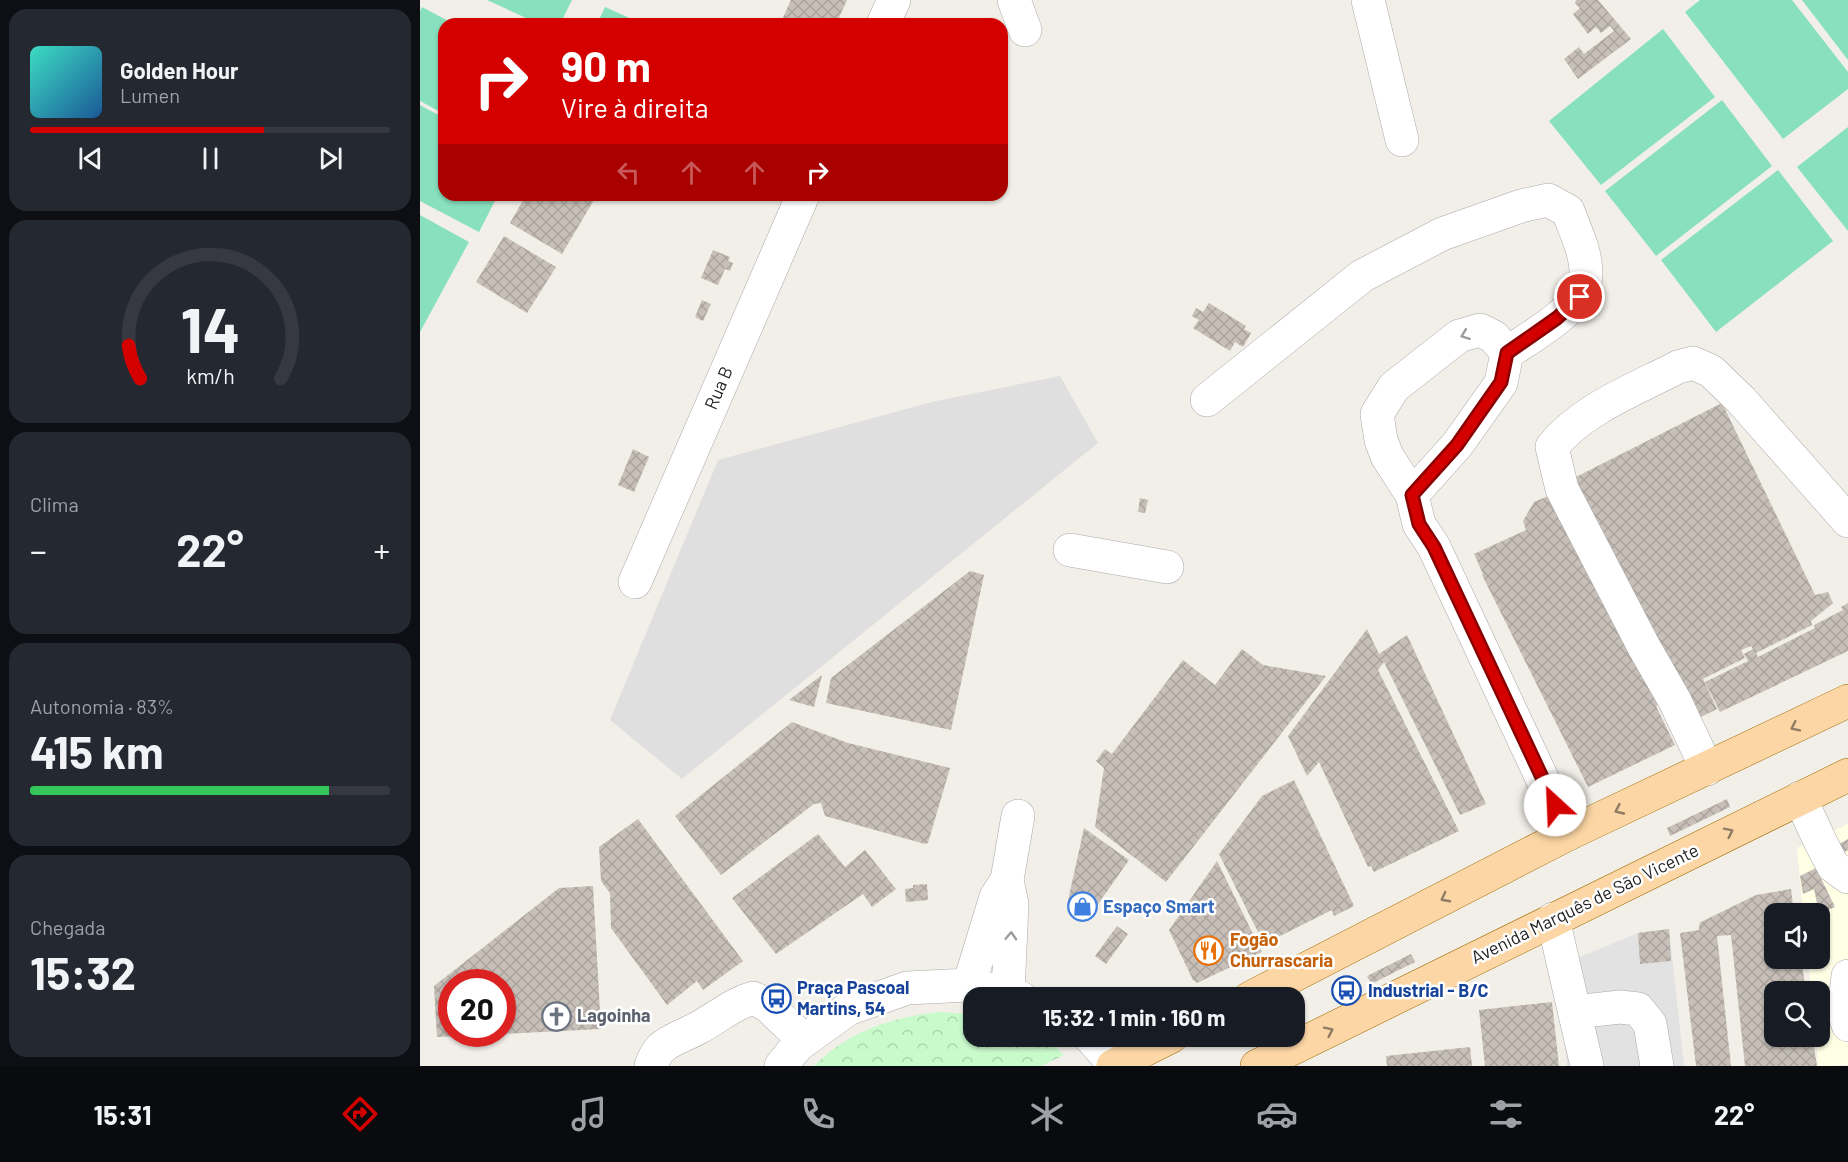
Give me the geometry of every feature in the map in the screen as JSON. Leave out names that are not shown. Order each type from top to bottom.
[{"type":"main road","points":[[1272,987],[1568,834],[1848,701]]},
{"type":"main road","name":"Avenida Marquês de São Vicente","points":[[1257,1066],[1848,775]]},
{"type":"main road","points":[[1115,1066],[1151,1047]]},
{"type":"street","points":[[886,18],[894,0]]},
{"type":"street","points":[[1014,0],[1025,30]]},
{"type":"street","points":[[1368,0],[1402,140]]},
{"type":"street","points":[[1207,400],[1362,276],[1442,234],[1521,206],[1548,200],[1568,211],[1581,247],[1586,274],[1580,297],[1557,318],[1507,353],[1501,382],[1457,445],[1412,495]]},
{"type":"street","name":"Rua B","points":[[635,582],[800,201]]},
{"type":"street","points":[[1507,353],[1494,336],[1480,330],[1459,336],[1394,387],[1377,414],[1381,440],[1387,456],[1412,495],[1419,524],[1434,547],[1568,834]]},
{"type":"street","points":[[1707,769],[1675,701],[1644,647],[1562,489],[1552,447],[1563,433],[1592,412],[1678,367],[1693,363],[1711,371],[1741,400],[1848,521]]},
{"type":"street","points":[[1071,550],[1167,567]]},
{"type":"street","points":[[1800,798],[1833,866],[1848,877]]},
{"type":"street","points":[[1014,987],[1012,904],[1007,880],[1018,816]]},
{"type":"street","points":[[969,985],[996,897],[1007,880]]},
{"type":"street","points":[[1553,919],[1587,1066]]},
{"type":"street","points":[[1848,976],[1844,1011],[1848,1025]]},
{"type":"street","points":[[781,1066],[798,1045],[848,1009],[907,988],[969,985],[978,987]]},
{"type":"street","points":[[651,1066],[660,1049],[673,1040],[698,1028],[737,1003],[753,998],[767,1005],[804,1040]]},
{"type":"street","points":[[1575,1012],[1620,1007],[1638,1009],[1650,1024],[1657,1066]]},
{"type":"street","points":[[1848,1037],[1845,1041],[1848,1050]]},
{"type":"street","points":[[1099,1047],[1115,1066]]},
{"type":"shaded area","points":[[1060,376],[1098,443],[682,779],[610,720],[718,460],[936,401]]},
{"type":"shaded area","points":[[1848,824],[1848,1065],[1818,1066],[1817,1047],[1830,1047],[1830,981],[1810,981],[1809,969],[1830,969],[1830,903],[1802,903],[1797,848]]},
{"type":"shaded area","points":[[1669,929],[1684,1066],[1567,1066],[1556,967],[1638,933]]},
{"type":"green space","points":[[487,0],[572,0],[563,18],[526,18]]},
{"type":"green space","points":[[1700,0],[1792,0],[1848,72],[1848,89],[1783,139],[1685,12]]},
{"type":"green space","points":[[1802,0],[1848,0],[1848,60]]},
{"type":"green space","points":[[422,7],[443,18],[438,18],[438,111],[420,101],[420,11]]},
{"type":"green space","points":[[605,7],[630,18],[600,18]]},
{"type":"green space","points":[[1663,29],[1715,97],[1601,185],[1549,121]]},
{"type":"green space","points":[[1722,100],[1772,166],[1656,256],[1605,191]]},
{"type":"green space","points":[[420,105],[438,115],[438,201],[495,201],[479,232],[420,201]]},
{"type":"green space","points":[[1848,127],[1848,231],[1797,167]]},
{"type":"green space","points":[[1778,170],[1833,241],[1716,332],[1661,260]]},
{"type":"green space","points":[[420,215],[469,242],[420,332]]},
{"type":"green space","points":[[938,1012],[963,1013],[963,1047],[1055,1047],[1064,1055],[1041,1066],[814,1066],[827,1054],[856,1035],[887,1022]]},
{"type":"building","points":[[791,0],[847,0],[839,18],[783,18]]},
{"type":"building","points":[[1576,0],[1598,0],[1631,39],[1578,79],[1564,59],[1579,47],[1584,54],[1614,31],[1610,26],[1601,33],[1596,27],[1588,34],[1573,14],[1580,8],[1575,3]]},
{"type":"building","points":[[523,201],[593,201],[562,254],[510,223]]},
{"type":"building","points":[[504,236],[556,267],[527,313],[476,282]]},
{"type":"building","points":[[713,250],[730,257],[728,261],[733,263],[730,271],[725,269],[718,285],[701,278]]},
{"type":"building","points":[[702,300],[711,304],[703,321],[695,317]]},
{"type":"building","points":[[1209,303],[1246,326],[1244,329],[1251,333],[1243,347],[1235,342],[1230,351],[1193,328],[1199,320],[1192,316],[1196,308],[1203,312]]},
{"type":"building","points":[[1722,403],[1815,595],[1828,592],[1833,603],[1811,621],[1812,625],[1756,653],[1758,657],[1815,628],[1814,625],[1843,610],[1841,607],[1848,603],[1848,651],[1720,712],[1705,682],[1748,661],[1744,654],[1753,649],[1751,646],[1741,650],[1745,658],[1703,679],[1717,709],[1693,721],[1572,479]]},
{"type":"building","points":[[633,449],[649,457],[634,492],[618,485]]},
{"type":"building","points":[[1551,495],[1620,628],[1675,745],[1588,787],[1482,575],[1474,554],[1526,530],[1523,521],[1534,502]]},
{"type":"building","points":[[1140,498],[1148,500],[1145,513],[1138,512]]},
{"type":"building","points":[[970,571],[984,575],[951,730],[826,703],[831,678]]},
{"type":"building","points":[[1367,629],[1379,654],[1407,635],[1486,804],[1460,815],[1384,662],[1378,670],[1459,831],[1374,872],[1371,866],[1368,867],[1319,762],[1307,776],[1288,736]]},
{"type":"building","points":[[1242,649],[1263,665],[1326,676],[1166,882],[1095,827],[1104,768],[1096,761],[1105,749],[1112,754],[1183,660],[1215,685]]},
{"type":"building","points":[[822,675],[814,707],[789,700]]},
{"type":"building","points":[[792,722],[848,743],[950,768],[928,843],[825,816],[821,803],[814,804],[721,875],[675,816]]},
{"type":"building","points":[[1294,780],[1354,906],[1334,916],[1332,910],[1264,944],[1219,854],[1262,796]]},
{"type":"building","points":[[1727,799],[1730,807],[1670,836],[1667,828]]},
{"type":"building","points":[[638,819],[743,961],[703,990],[697,981],[667,1005],[611,928],[610,893],[601,881],[599,847]]},
{"type":"building","points":[[1084,828],[1129,860],[1087,920],[1067,905]]},
{"type":"building","points":[[818,834],[845,867],[865,850],[896,889],[872,907],[863,894],[776,954],[732,898]]},
{"type":"building","points":[[1848,839],[1848,850],[1843,853],[1839,844]]},
{"type":"building","points":[[1217,861],[1262,952],[1197,983],[1193,980],[1169,930]]},
{"type":"building","points":[[1816,868],[1835,907],[1830,909],[1830,903],[1817,903],[1814,889],[1803,894],[1800,876]]},
{"type":"building","points":[[927,884],[928,900],[906,902],[905,889],[913,888],[913,885]]},
{"type":"building","points":[[593,886],[601,1029],[516,1033],[516,969],[456,969],[559,888]]},
{"type":"building","points":[[1791,889],[1793,903],[1764,903],[1764,969],[1803,969],[1804,981],[1764,981],[1764,1047],[1814,1047],[1817,1066],[1745,1066],[1731,935],[1717,936],[1731,1066],[1696,1066],[1680,933],[1699,930],[1701,922],[1756,895]]},
{"type":"building","points":[[1117,926],[1128,934],[1106,964],[1095,956]]},
{"type":"building","points":[[1669,929],[1671,961],[1640,964],[1638,933]]},
{"type":"building","points":[[1411,954],[1415,962],[1371,984],[1367,976]]},
{"type":"building","points":[[438,983],[438,1037],[437,1037],[434,986]]},
{"type":"building","points":[[1552,1002],[1559,1066],[1485,1066],[1479,1010]]},
{"type":"building","points":[[1470,1047],[1472,1066],[1387,1066],[1386,1056]]},
{"type":"place","name":"Espaço Smart","points":[[1082,907]]},
{"type":"place","name":"Fogão Churrascaria","points":[[1209,950]]},
{"type":"place","name":"Industrial - B/C","points":[[1347,991]]},
{"type":"place","name":"Praça Pascoal Martins, 54","points":[[776,998]]},
{"type":"place","name":"Lagoinha","points":[[556,1016]]},
{"type":"route","points":[[1555,805],[1434,547],[1419,524],[1412,495],[1457,445],[1501,382],[1507,353],[1557,318],[1580,297]]}]
